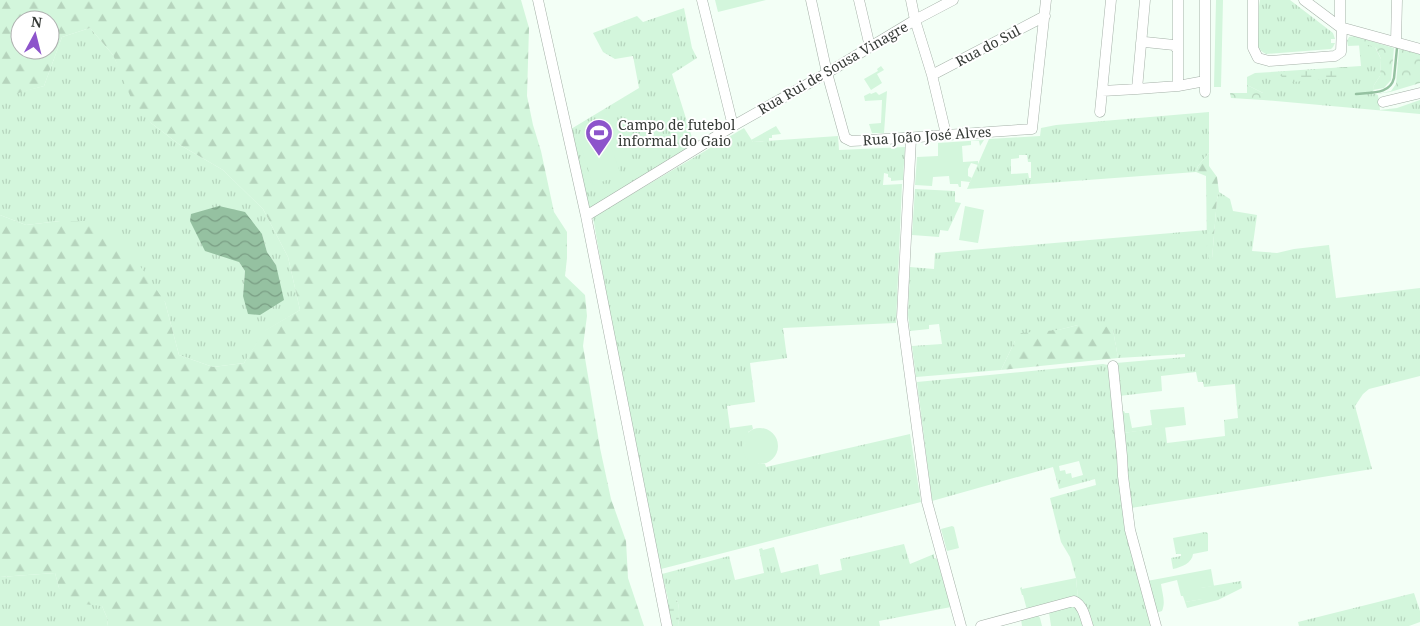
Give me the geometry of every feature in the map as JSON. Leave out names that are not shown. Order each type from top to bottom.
[{"type":"street","points":[[538,0],[586,216],[667,626]]},
{"type":"street","points":[[702,0],[733,126]]},
{"type":"street","name":"Rua João José Alves","points":[[811,0],[827,73],[845,138],[851,141],[1032,129],[1045,16]]},
{"type":"street","points":[[859,0],[870,47]]},
{"type":"street","points":[[911,0],[946,134]]},
{"type":"street","name":"Rua Rui de Sousa Vinagre","points":[[586,216],[733,126],[827,73],[915,20],[953,0]]},
{"type":"street","points":[[1045,16],[1046,0]]},
{"type":"street","points":[[1100,112],[1111,0]]},
{"type":"street","points":[[1137,89],[1145,0]]},
{"type":"street","points":[[1178,0],[1178,86]]},
{"type":"street","points":[[1205,0],[1205,92]]},
{"type":"street","points":[[1253,0],[1253,48],[1258,58],[1269,61],[1336,56],[1341,52],[1340,0]]},
{"type":"street","points":[[1304,0],[1341,27],[1420,49]]},
{"type":"street","points":[[1396,42],[1397,0]]},
{"type":"street","name":"Rua do Sul","points":[[932,75],[1045,16]]},
{"type":"street","points":[[1141,43],[1174,45],[1178,50]]},
{"type":"street","points":[[1102,91],[1178,86],[1205,81]]},
{"type":"street","points":[[1383,102],[1420,93]]},
{"type":"street","points":[[911,138],[902,318],[927,502],[962,626]]},
{"type":"street","points":[[1113,366],[1130,530],[1156,626]]},
{"type":"street","points":[[981,626],[1074,601],[1081,606],[1088,626]]},
{"type":"green space","points":[[0,0],[521,0],[529,28],[527,96],[554,212],[567,232],[565,276],[585,295],[587,316],[583,346],[600,448],[611,499],[626,541],[628,578],[644,626],[107,626],[108,620],[102,606],[74,603],[59,588],[55,573],[0,577],[0,215],[26,225],[60,221],[93,221],[133,256],[165,302],[179,355],[213,367],[244,363],[264,331],[300,310],[288,257],[263,209],[223,170],[180,145],[151,123],[131,98],[113,55],[90,28],[62,37],[60,42],[60,10],[10,10],[10,60],[54,60],[44,86],[0,98]]},
{"type":"green space","points":[[715,0],[766,0],[718,12]]},
{"type":"green space","points":[[1216,0],[1223,0],[1221,87],[1214,87]]},
{"type":"green space","points":[[1260,0],[1290,0],[1333,33],[1335,39],[1331,39],[1331,43],[1335,43],[1333,47],[1331,49],[1266,54],[1258,46]]},
{"type":"green space","points":[[684,8],[692,48],[697,58],[672,74],[695,147],[585,211],[571,129],[639,88],[633,56],[615,59],[603,52],[593,33],[637,16],[643,22]]},
{"type":"green space","points":[[90,28],[113,55],[151,123],[180,145],[223,170],[263,209],[288,257],[300,310],[265,331],[244,363],[213,367],[179,355],[165,302],[60,221],[26,225],[0,215],[0,97],[44,86],[54,60],[60,60],[60,42],[62,37]],"holes":[[[262,234],[267,252],[276,265],[243,296],[245,271],[239,262]]]},
{"type":"green space","points":[[1354,36],[1394,48],[1391,80],[1384,88],[1373,90],[1380,76],[1381,59],[1376,48],[1370,45],[1348,46],[1347,41],[1349,37]]},
{"type":"green space","points":[[1359,45],[1375,47],[1381,59],[1380,76],[1374,85],[1373,93],[1378,95],[1380,110],[1397,108],[1420,100],[1420,114],[1263,100],[1263,93],[1247,85],[1247,77],[1255,73],[1361,66]]},
{"type":"green space","points":[[1399,49],[1420,54],[1420,83],[1390,92],[1376,94],[1391,91],[1396,84]]},
{"type":"green space","points":[[881,66],[884,70],[877,74],[882,83],[871,90],[864,79],[878,71],[877,69]]},
{"type":"green space","points":[[1347,67],[1349,72],[1345,77],[1293,82],[1285,80],[1280,75],[1285,72]]},
{"type":"green space","points":[[1247,85],[1263,93],[1263,100],[1231,98],[1230,93],[1247,93]]},
{"type":"green space","points":[[887,91],[884,133],[872,133],[869,124],[881,123],[882,100],[865,101],[864,96],[876,92],[879,95]]},
{"type":"green space","points":[[1209,112],[1209,153],[1198,166],[1196,172],[967,189],[989,139],[1040,136],[1041,128],[1056,125]],"holes":[[[1019,155],[1027,155],[1028,162],[1031,162],[1031,178],[1029,178],[1028,173],[1011,174],[1011,159],[1019,158]]]},
{"type":"green space","points":[[776,126],[781,134],[772,135],[769,141],[753,142],[751,140]]},
{"type":"green space","points":[[744,128],[753,142],[838,136],[839,150],[905,147],[903,180],[891,181],[888,174],[884,173],[883,185],[902,184],[896,323],[783,328],[787,358],[750,363],[755,402],[727,406],[730,428],[752,425],[753,429],[748,432],[758,464],[765,464],[766,467],[910,434],[921,502],[661,569],[608,305],[593,217]]},
{"type":"green space","name":"Campo de futebol informal do Gaio","points":[[605,130],[621,175],[593,185],[579,140]]},
{"type":"green space","points":[[984,140],[980,146],[979,141],[971,141],[971,145],[962,146],[963,162],[978,161],[978,165],[971,163],[968,169],[968,176],[972,178],[970,182],[961,181],[961,187],[959,187],[958,184],[950,184],[949,176],[933,177],[932,186],[915,185],[917,157],[938,156],[938,143]]},
{"type":"green space","points":[[1209,153],[1209,166],[1217,177],[1219,192],[1212,259],[1209,259],[1207,253],[1206,176],[1196,172],[1198,166]]},
{"type":"green space","points":[[915,189],[955,191],[955,202],[961,203],[948,231],[940,230],[939,237],[912,235]]},
{"type":"green space","points":[[1219,192],[1230,199],[1233,211],[1257,215],[1252,251],[1277,253],[1329,245],[1336,298],[1420,288],[1420,376],[1369,389],[1355,406],[1372,469],[1131,508],[1123,433],[1165,427],[1167,443],[1225,436],[1224,420],[1238,418],[1235,384],[1204,387],[1203,382],[1198,382],[1196,372],[1161,376],[1162,391],[1119,396],[1116,363],[1185,357],[1185,354],[1118,358],[1113,330],[1078,325],[1015,341],[1001,370],[916,377],[912,346],[942,344],[939,324],[929,325],[929,329],[910,331],[908,315],[910,267],[934,269],[935,253],[1207,230],[1207,253],[1212,259]]},
{"type":"green space","points":[[965,206],[984,210],[978,243],[959,240]]},
{"type":"green space","points":[[1100,323],[1113,330],[1118,358],[1001,370],[1021,333],[1058,330],[1078,325]]},
{"type":"green space","points":[[1108,365],[1111,369],[1119,450],[1153,626],[1092,626],[1078,599],[1076,578],[1070,557],[1061,542],[1050,498],[1096,485],[1095,479],[1059,489],[1053,467],[932,501],[917,382]],"holes":[[[1079,461],[1083,475],[1072,478],[1071,473],[1066,474],[1065,470],[1060,471],[1059,466]]]},
{"type":"green space","points":[[1184,407],[1186,425],[1123,433],[1122,411],[1129,413],[1132,428],[1152,425],[1150,410]]},
{"type":"green space","points":[[760,428],[767,429],[773,433],[777,439],[777,453],[773,459],[767,463],[760,464],[753,463],[747,459],[743,453],[742,446],[743,439],[747,433],[753,429]]},
{"type":"green space","points":[[954,527],[959,548],[947,551],[941,529]]},
{"type":"green space","points":[[1208,533],[1208,551],[1193,554],[1189,562],[1173,569],[1171,558],[1181,556],[1181,554],[1176,554],[1173,538]]},
{"type":"green space","points":[[904,544],[910,564],[934,554],[951,607],[879,621],[880,626],[679,626],[678,602],[676,599],[668,599],[662,574],[729,556],[735,580],[764,573],[759,549],[762,548],[763,550],[774,547],[781,573],[818,564],[820,575],[842,570],[840,559]]},
{"type":"green space","points":[[1211,569],[1214,586],[1201,588],[1203,599],[1185,602],[1183,596],[1181,596],[1177,580],[1161,584],[1164,601],[1163,608],[1162,611],[1156,613],[1147,581]]},
{"type":"green space","points":[[55,573],[59,588],[102,606],[108,620],[107,626],[0,626],[0,577]]},
{"type":"green space","points":[[1076,578],[1078,599],[1027,610],[1020,588]]},
{"type":"green space","points":[[1241,581],[1242,588],[1218,600],[1187,608],[1185,602],[1202,599],[1200,588]]},
{"type":"green space","points":[[1414,593],[1420,611],[1420,622],[1409,626],[1299,626],[1298,622]]},
{"type":"green space","points":[[668,599],[676,599],[678,602],[679,626],[670,626],[666,602]]},
{"type":"green space","points":[[1076,604],[1083,626],[1051,626],[1049,612]]},
{"type":"green space","points":[[1038,615],[1042,626],[1022,626],[1021,619]]},
{"type":"water","points":[[219,206],[245,212],[262,234],[267,252],[276,265],[284,300],[260,315],[248,314],[243,296],[245,271],[239,262],[205,251],[190,221],[191,214]]},
{"type":"waterway","points":[[1356,94],[1379,92],[1392,83],[1397,48]]},
{"type":"place","name":"Campo de futebol informal do Gaio","points":[[599,157]]}]
